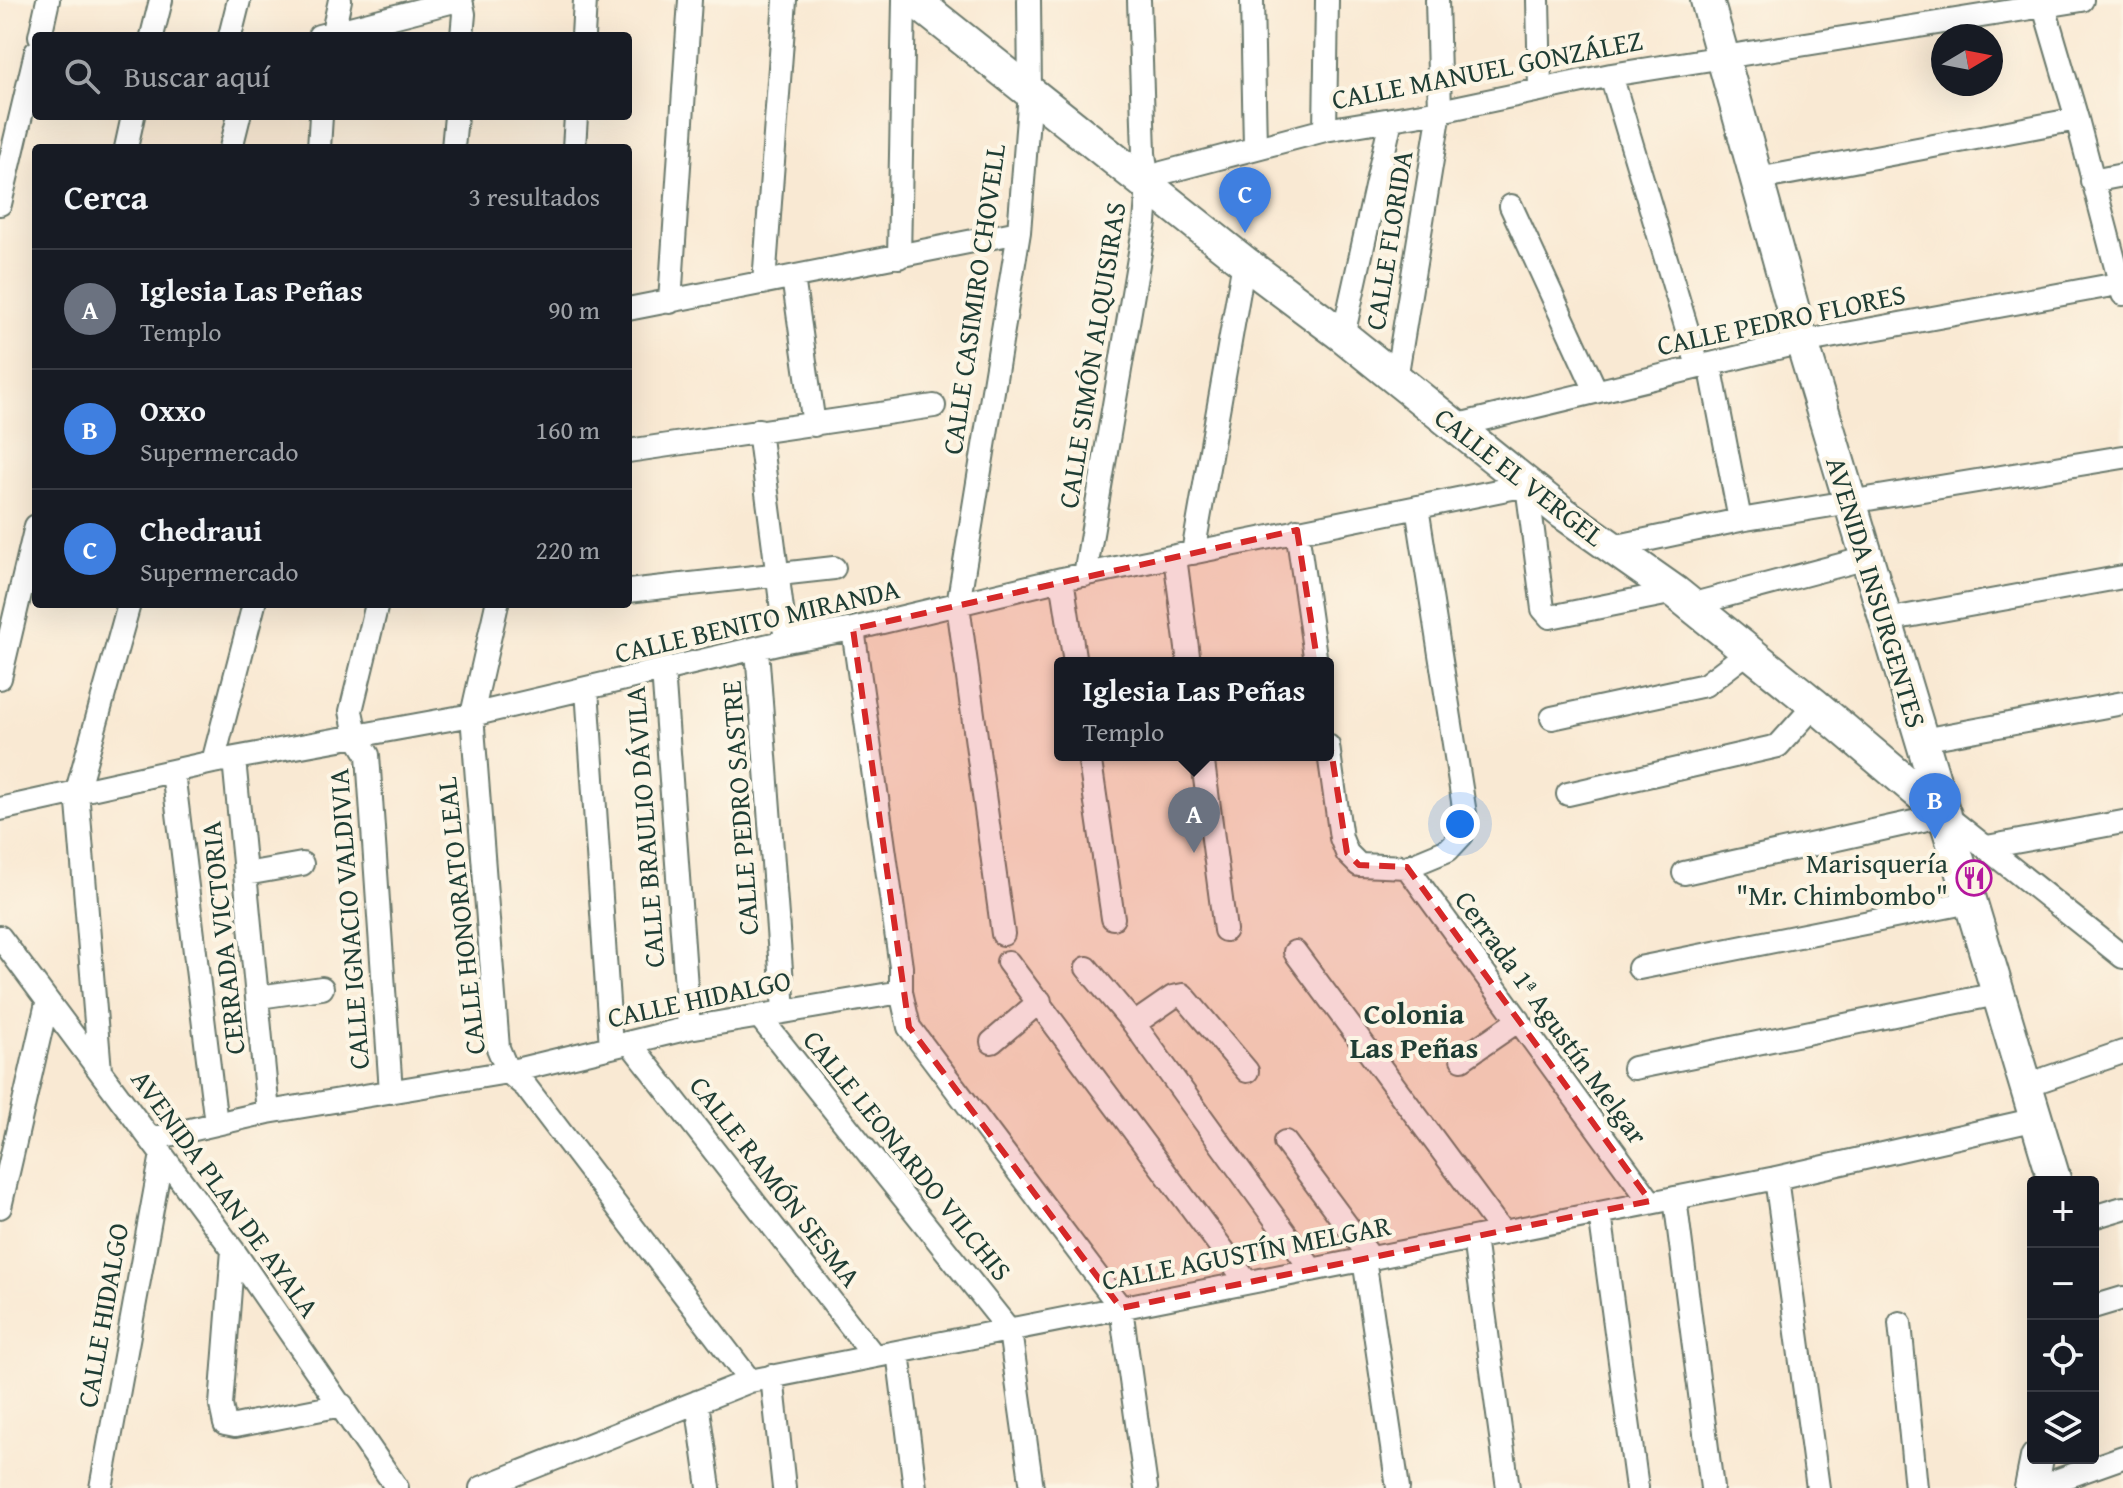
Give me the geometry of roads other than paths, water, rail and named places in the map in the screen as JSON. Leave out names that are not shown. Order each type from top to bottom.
[{"type":"street","points":[[41,32],[48,0]]},
{"type":"street","points":[[153,32],[161,0]]},
{"type":"street","points":[[231,32],[239,0]]},
{"type":"street","points":[[329,32],[340,0]]},
{"type":"street","points":[[339,32],[459,0],[464,14],[462,32]]},
{"type":"street","points":[[583,32],[585,0]]},
{"type":"street","points":[[670,302],[690,0]]},
{"type":"street","points":[[764,283],[785,0]]},
{"type":"street","points":[[899,257],[904,0]]},
{"type":"street","name":"CALLE EL VERGEL","points":[[914,0],[1244,262],[1343,336],[1527,485],[1682,599],[1815,705],[1945,815],[2122,955]]},
{"type":"street","name":"CALLE CASIMIRO CHOVELL","points":[[1003,934],[958,605],[1019,232],[1030,92],[1029,0]]},
{"type":"street","name":"CALLE SIMÓN ALQUISIRAS","points":[[1085,575],[1145,223],[1148,185],[1144,153],[1139,0]]},
{"type":"street","points":[[1252,0],[1255,147]]},
{"type":"street","points":[[1325,130],[1327,0]]},
{"type":"street","name":"CALLE FLORIDA","points":[[1396,379],[1440,111],[1437,0]]},
{"type":"street","points":[[1538,0],[1540,89]]},
{"type":"street","name":"AVENIDA INSURGENTES","points":[[1707,0],[1849,502],[2053,1176]]},
{"type":"street","name":"CALLE MANUEL GONZÁLEZ","points":[[1148,185],[1162,173],[1325,130],[1440,111],[1611,75],[2042,3],[2082,0]]},
{"type":"street","points":[[2042,3],[2122,287]]},
{"type":"street","points":[[0,204],[32,69]]},
{"type":"street","points":[[1611,75],[1704,365],[1740,520]]},
{"type":"street","points":[[1343,336],[1391,119]]},
{"type":"street","points":[[1758,179],[2077,119]]},
{"type":"street","points":[[127,144],[132,120]]},
{"type":"street","points":[[232,144],[238,120]]},
{"type":"street","points":[[319,144],[321,120]]},
{"type":"street","points":[[453,144],[456,120]]},
{"type":"street","points":[[574,144],[576,120]]},
{"type":"street","points":[[2092,181],[2123,175]]},
{"type":"street","points":[[1511,206],[1596,391]]},
{"type":"street","points":[[632,308],[1019,232]]},
{"type":"street","points":[[1189,657],[1184,555],[1244,262]]},
{"type":"street","points":[[793,277],[814,425]]},
{"type":"street","name":"CALLE PEDRO FLORES","points":[[1454,426],[1802,342],[2122,287]]},
{"type":"street","points":[[632,450],[934,406]]},
{"type":"street","points":[[759,430],[786,641]]},
{"type":"street","points":[[1613,547],[1740,520],[2123,457]]},
{"type":"street","points":[[1527,485],[1543,609],[1550,617],[1682,599],[1867,558]]},
{"type":"street","name":"CALLE BENITO MIRANDA","points":[[0,809],[223,760],[472,715],[1062,579],[1527,485]]},
{"type":"street","points":[[1330,761],[1341,838],[1347,853],[1359,865],[1407,867],[1448,850],[1462,835],[1465,814],[1417,507]]},
{"type":"street","points":[[1297,530],[1315,657]]},
{"type":"street","points":[[0,678],[32,543]]},
{"type":"street","points":[[632,591],[834,568]]},
{"type":"street","points":[[1886,620],[2123,577]]},
{"type":"street","points":[[1062,579],[1074,657]]},
{"type":"street","points":[[100,1073],[77,791],[128,608]]},
{"type":"street","points":[[223,760],[253,608]]},
{"type":"street","name":"CALLE IGNACIO VALDIVIA","points":[[376,608],[351,711],[356,735],[368,755],[391,1092]]},
{"type":"street","name":"CALLE HONORATO LEAL","points":[[496,608],[472,715],[498,1048],[508,1072],[526,1087],[761,1379]]},
{"type":"street","points":[[853,629],[901,967],[901,992],[909,1027],[1121,1308],[1146,1488]]},
{"type":"street","name":"CALLE PEDRO SASTRE","points":[[757,649],[784,1010]]},
{"type":"street","points":[[1552,718],[1705,685],[1748,652]]},
{"type":"street","name":"CALLE BRAULIO DÁVILA","points":[[663,670],[689,1028]]},
{"type":"street","points":[[587,689],[620,1045]]},
{"type":"street","points":[[1922,740],[2123,703]]},
{"type":"street","points":[[1568,794],[1778,746],[1815,705]]},
{"type":"street","name":"CERRADA VICTORIA","points":[[223,760],[246,874],[268,1112]]},
{"type":"street","points":[[1090,761],[1113,918]]},
{"type":"street","points":[[1203,761],[1225,930]]},
{"type":"street","points":[[173,772],[216,1124]]},
{"type":"street","points":[[1684,873],[1945,815]]},
{"type":"street","points":[[1987,847],[2123,822]]},
{"type":"street","points":[[246,874],[302,864]]},
{"type":"street","name":"Cerrada 1ª Agustín Melgar","points":[[1407,867],[1650,1201]]},
{"type":"street","points":[[1639,968],[1970,902]]},
{"type":"street","name":"AVENIDA PLAN DE AYALA","points":[[0,937],[233,1250],[397,1488]]},
{"type":"street","points":[[1295,952],[1503,1233]]},
{"type":"street","points":[[1008,962],[1247,1282]]},
{"type":"street","points":[[0,968],[24,973]]},
{"type":"street","points":[[1087,968],[1134,1024],[1312,1270]]},
{"type":"street","points":[[259,997],[322,988]]},
{"type":"street","name":"CALLE HIDALGO","points":[[101,1488],[157,1146],[216,1124],[268,1112],[508,1072],[689,1028],[901,992]]},
{"type":"street","points":[[1634,1068],[1997,994]]},
{"type":"street","points":[[1134,1024],[1173,997],[1183,995],[1247,1071]]},
{"type":"street","points":[[992,1042],[1040,1001]]},
{"type":"street","points":[[0,1207],[3,1174],[47,1003]]},
{"type":"street","name":"CALLE LEONARDO VILCHIS","points":[[759,1016],[1010,1331]]},
{"type":"street","points":[[1462,1059],[1519,1020]]},
{"type":"street","name":"CALLE RAMÓN SESMA","points":[[620,1045],[874,1356]]},
{"type":"street","points":[[2027,1085],[2123,1052]]},
{"type":"street","name":"CALLE AGUSTÍN MELGAR","points":[[481,1488],[761,1379],[1776,1178],[2037,1119]]},
{"type":"street","points":[[1285,1142],[1367,1259],[1398,1488]]},
{"type":"street","points":[[1776,1178],[1818,1488]]},
{"type":"street","points":[[1675,1198],[1712,1488]]},
{"type":"street","points":[[2099,1215],[2123,1208]]},
{"type":"street","points":[[1600,1213],[1637,1488]]},
{"type":"street","points":[[1474,1238],[1508,1488]]},
{"type":"street","points":[[233,1250],[221,1405],[225,1424],[235,1426],[342,1405]]},
{"type":"street","points":[[2099,1305],[2123,1298]]},
{"type":"street","points":[[1900,1323],[1916,1488]]},
{"type":"street","points":[[1010,1331],[1032,1488]]},
{"type":"street","points":[[898,1352],[915,1488]]},
{"type":"street","points":[[761,1379],[784,1488]]},
{"type":"street","points":[[697,1402],[709,1488]]},
{"type":"street","points":[[2046,1488],[2058,1480],[2123,1457]]},
{"type":"street","points":[[2031,1488],[2036,1464]]},
{"type":"place","name":"Chedraui","points":[[1245,233]]},
{"type":"place","name":"Oxxo","points":[[1935,839]]},
{"type":"place","name":"Iglesia Las Peñas","points":[[1194,853]]},
{"type":"place","name":"Marisquería \"Mr. Chimbombo\"","points":[[1974,878]]},
{"type":"district","name":"Colonia Las Peñas","points":[[1414,1030]]}]
